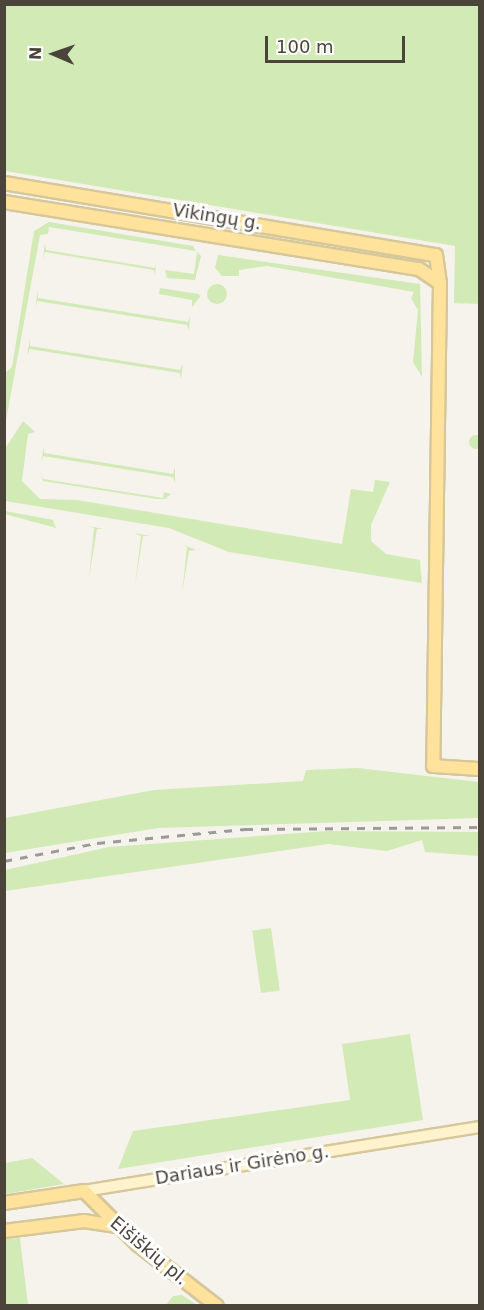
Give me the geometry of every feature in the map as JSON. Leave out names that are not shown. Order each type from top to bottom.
[{"type":"main road","name":"Vikingų g.","points":[[4,183],[430,252]]},
{"type":"main road","name":"Vikingų g.","points":[[4,202],[419,270],[440,283]]},
{"type":"main road","points":[[419,270],[429,262],[430,252]]},
{"type":"main road","points":[[430,252],[438,258],[440,283],[433,766],[480,769]]},
{"type":"main road","name":"Dariaus ir Girėno g.","points":[[4,1203],[480,1127]]},
{"type":"main road","name":"Eišiškių pl.","points":[[84,1191],[118,1227],[217,1305]]},
{"type":"main road","points":[[4,1231],[84,1221],[118,1227]]},
{"type":"green space","points":[[4,5],[479,5],[479,304],[454,303],[455,246],[5,171]]},
{"type":"green space","points":[[49,222],[193,246],[196,251],[49,227],[48,234],[40,235],[5,426],[5,373],[12,367],[34,231]]},
{"type":"green space","points":[[237,226],[416,254],[415,259],[236,231]]},
{"type":"green space","points":[[45,243],[46,250],[155,268],[156,261],[155,276],[154,270],[45,252],[43,259]]},
{"type":"green space","points":[[197,252],[201,256],[195,280],[167,278],[165,270],[194,274]]},
{"type":"green space","points":[[218,255],[420,284],[422,377],[413,362],[418,310],[411,298],[414,292],[267,266],[239,270],[239,276],[222,276],[215,268]]},
{"type":"green space","points":[[217,284],[224,287],[227,294],[224,301],[217,304],[210,301],[207,294],[210,287]]},
{"type":"green space","points":[[160,288],[199,294],[200,297],[192,307],[192,300],[159,294]]},
{"type":"green space","points":[[38,291],[38,298],[188,322],[190,316],[189,331],[187,325],[37,301],[35,307]]},
{"type":"green space","points":[[30,339],[30,346],[180,370],[183,364],[181,379],[180,373],[30,349],[27,355]]},
{"type":"green space","points":[[23,421],[35,432],[28,434],[22,481],[40,499],[77,500],[342,544],[351,489],[373,492],[375,480],[390,482],[371,525],[371,541],[386,554],[420,560],[422,583],[229,552],[169,528],[5,501],[5,449]]},
{"type":"green space","points":[[476,435],[481,437],[483,442],[481,447],[476,449],[471,447],[469,442],[471,437]]},
{"type":"green space","points":[[44,446],[44,453],[173,474],[175,467],[175,483],[173,477],[43,456],[41,462]]},
{"type":"green space","points":[[40,472],[43,479],[163,498],[164,492],[171,494],[165,499],[157,499],[43,481]]},
{"type":"green space","points":[[5,511],[53,520],[56,528],[5,514]]},
{"type":"green space","points":[[88,526],[104,529],[97,529],[89,578],[94,528]]},
{"type":"green space","points":[[134,533],[150,536],[143,536],[135,585],[141,536]]},
{"type":"green space","points":[[182,544],[196,550],[189,551],[182,593],[187,547]]},
{"type":"green space","points":[[357,768],[479,782],[479,818],[158,828],[5,853],[5,818],[154,790],[303,781],[306,770]]},
{"type":"green space","points":[[327,831],[479,832],[479,856],[425,852],[422,840],[387,851],[328,844],[5,891],[5,870],[109,847]]},
{"type":"green space","points":[[271,928],[280,990],[261,993],[252,931]]},
{"type":"green space","points":[[410,1034],[423,1120],[118,1169],[133,1131],[350,1100],[342,1044]]},
{"type":"green space","points":[[32,1158],[64,1184],[5,1194],[5,1163]]},
{"type":"green space","points":[[20,1238],[28,1305],[5,1305],[5,1239]]},
{"type":"green space","points":[[182,1295],[197,1305],[166,1305],[173,1296]]},
{"type":"railway","points":[[4,861],[97,843],[245,829],[480,827]]}]
